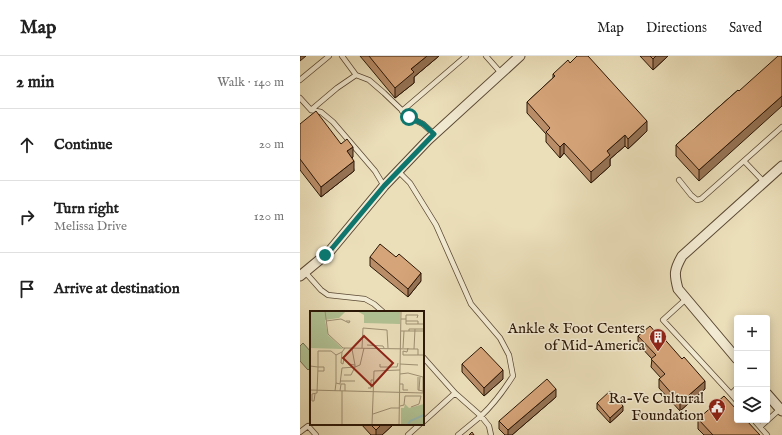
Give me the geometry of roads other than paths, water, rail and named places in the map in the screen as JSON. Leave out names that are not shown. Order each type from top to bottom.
[{"type":"street","points":[[302,274],[329,252],[384,186],[434,134],[520,56]]},
{"type":"street","points":[[734,355],[678,289],[675,277],[676,266],[682,256],[782,166]]},
{"type":"street","points":[[770,397],[781,410]]},
{"type":"lane","points":[[300,80],[329,56]]},
{"type":"lane","points":[[342,56],[356,76],[369,80],[409,117],[423,124],[434,134]]},
{"type":"lane","points":[[402,111],[466,56]]},
{"type":"lane","points":[[486,56],[501,73]]},
{"type":"lane","points":[[311,110],[337,88],[356,76]]},
{"type":"lane","points":[[300,98],[311,110],[321,112],[332,122],[375,171],[384,186]]},
{"type":"lane","points":[[679,180],[691,196],[697,200],[701,199],[782,127]]},
{"type":"lane","points":[[744,161],[764,182]]},
{"type":"lane","points":[[398,171],[410,182],[436,225],[471,304],[500,338],[509,355],[513,376],[487,410],[458,435]]},
{"type":"lane","points":[[302,274],[328,295],[365,299],[382,311]]},
{"type":"lane","points":[[686,299],[663,320],[734,398]]},
{"type":"lane","points":[[424,358],[455,393],[481,416],[489,426],[491,435]]},
{"type":"lane","points":[[731,394],[734,391]]},
{"type":"lane","points":[[424,421],[455,393]]},
{"type":"lane","points":[[760,428],[781,410]]},
{"type":"lane","points":[[756,423],[767,435]]},
{"type":"lane","points":[[408,435],[419,425]]},
{"type":"lane","points":[[300,432],[308,426],[316,435]]},
{"type":"place","name":"Ankle & Foot Centers of Mid-America","points":[[658,352]]},
{"type":"place","name":"Ra-Ve Cultural Foundation","points":[[717,422]]}]
